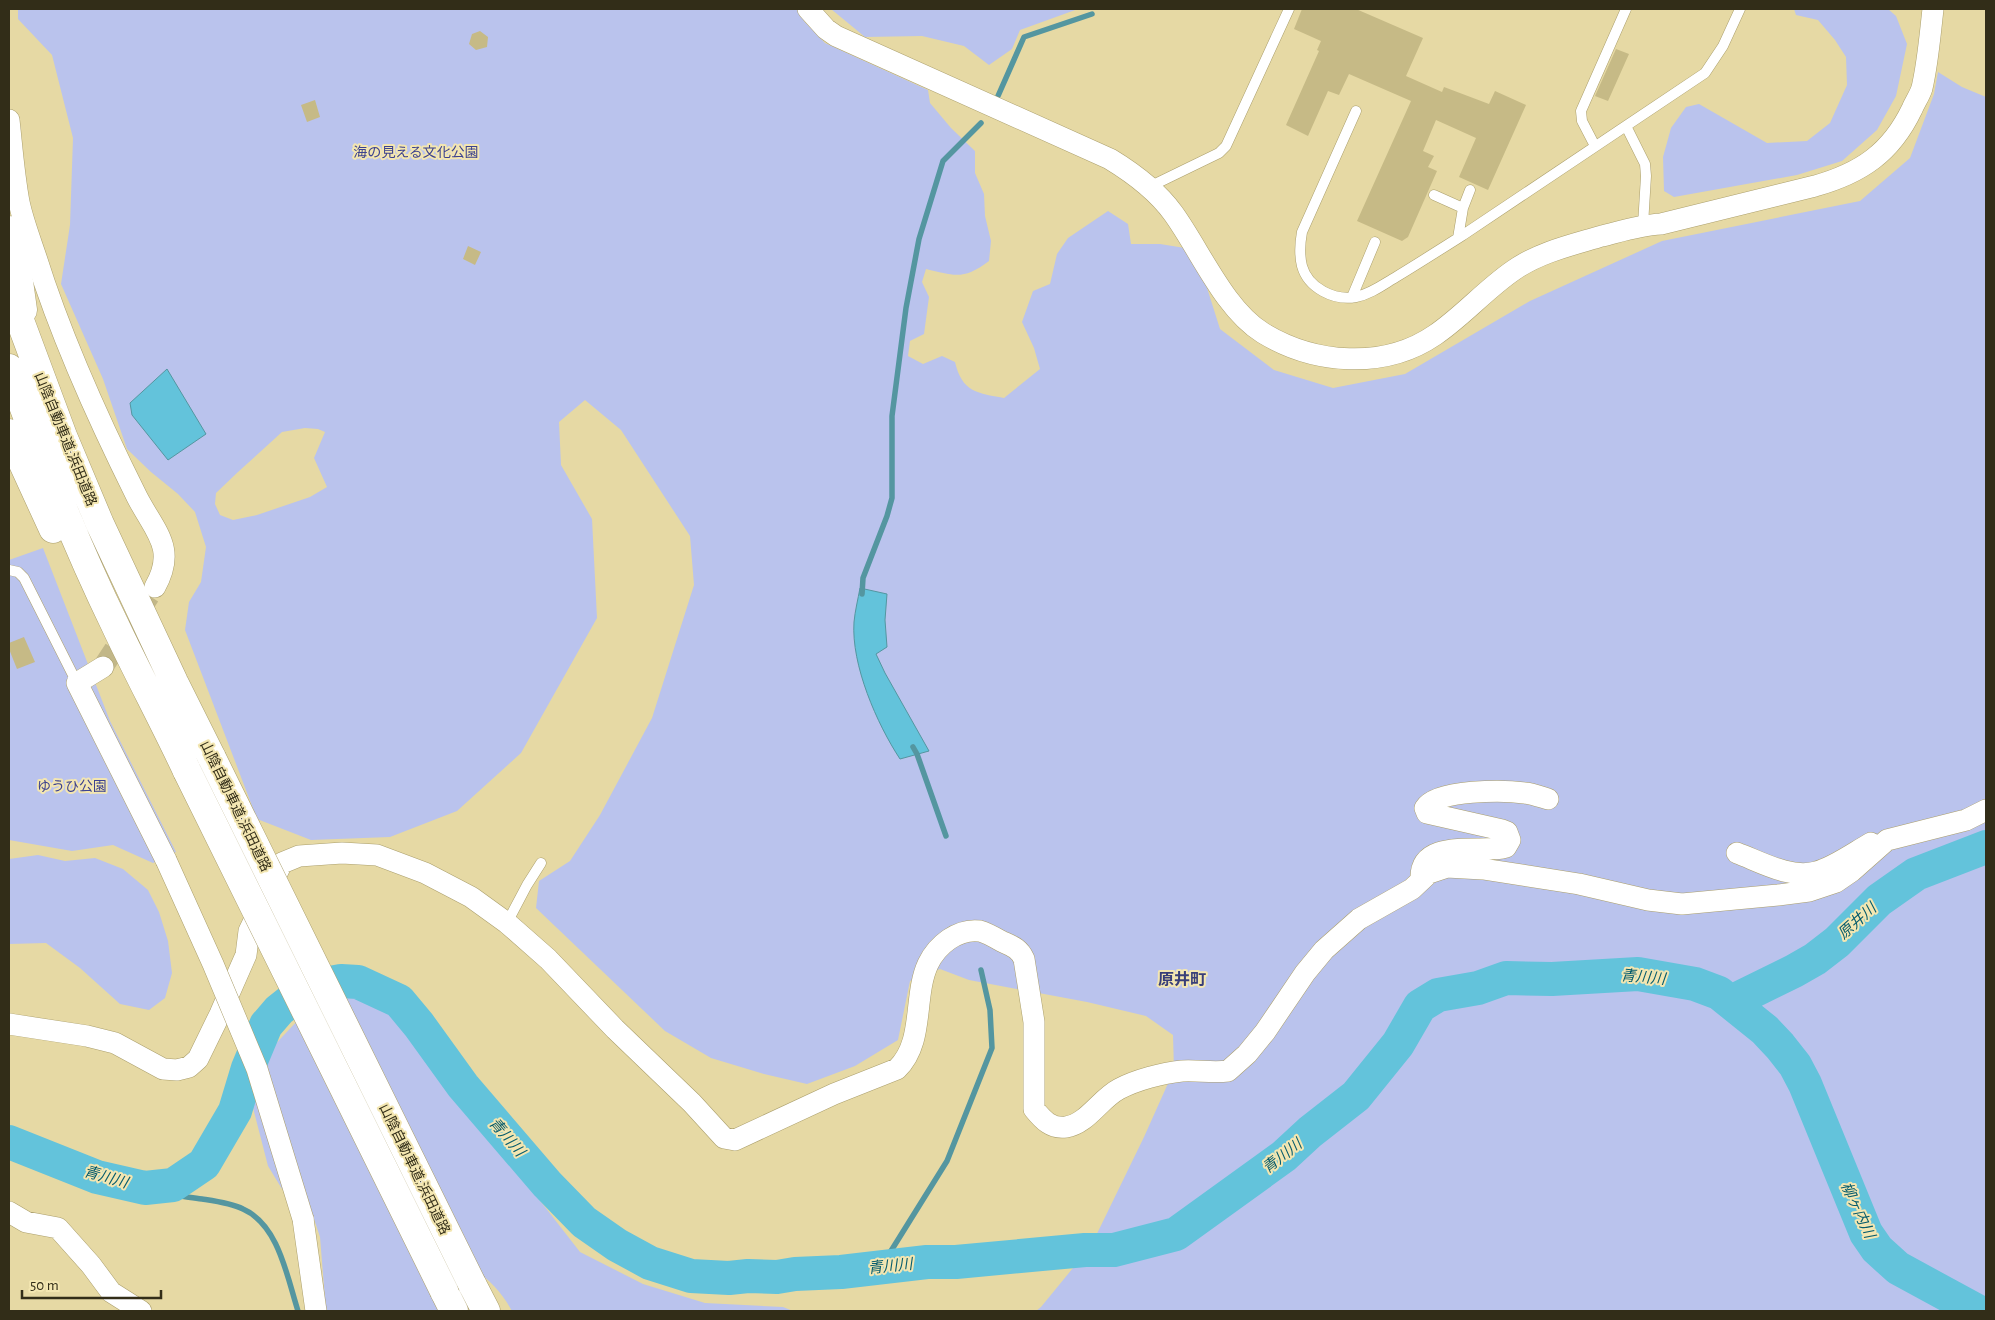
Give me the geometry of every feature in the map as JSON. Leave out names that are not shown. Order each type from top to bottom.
[{"type":"highway","points":[[9,230],[16,260],[26,336]]},
{"type":"highway","name":"山陰自動車道;浜田道路","points":[[9,291],[63,436],[100,524],[174,682],[486,1311]]},
{"type":"highway","name":"山陰自動車道;浜田道路","points":[[9,368],[72,531],[114,624],[449,1301]]},
{"type":"highway","points":[[9,433],[45,514],[70,563],[182,761]]},
{"type":"street","points":[[808,9],[826,29],[836,36],[1110,159],[1148,188],[1172,212],[1232,304],[1251,324],[1265,334],[1291,347],[1317,356],[1336,358],[1382,356],[1415,346],[1436,334],[1496,283],[1529,262],[1555,250],[1643,225],[1661,224],[1836,180],[1858,170],[1881,154],[1903,128],[1921,90],[1933,9]]},
{"type":"street","points":[[9,120],[19,203],[50,303],[103,430],[160,538],[165,554],[163,572],[155,587]]},
{"type":"street","points":[[103,667],[77,683],[166,860],[213,964],[256,1069],[303,1219],[316,1311]]},
{"type":"street","points":[[1421,880],[1422,868],[1426,861],[1439,852],[1502,848],[1510,840],[1508,832],[1502,830],[1427,813],[1425,808],[1429,804],[1447,797],[1493,791],[1528,793],[1548,799]]},
{"type":"street","points":[[9,1024],[88,1036],[115,1043],[163,1068],[178,1070],[189,1068],[198,1060],[227,997],[246,955],[249,931],[282,863],[299,856],[342,853],[377,855],[445,882],[471,897],[507,923],[548,959],[615,1029],[692,1103],[724,1138],[735,1140],[834,1094],[898,1069],[904,1063],[916,1032],[928,965],[938,948],[952,937],[966,932],[980,931],[988,934],[1019,950],[1024,959],[1034,1022],[1034,1109],[1042,1119],[1053,1127],[1067,1127],[1080,1121],[1119,1089],[1134,1083],[1180,1071],[1228,1071],[1236,1065],[1259,1039],[1305,973],[1324,950],[1359,920],[1412,889],[1429,873],[1447,867],[1482,869],[1579,884],[1648,900],[1697,904],[1810,891],[1836,882],[1852,871],[1887,840],[1966,820],[1986,810]]},
{"type":"street","points":[[1737,853],[1788,872],[1807,873],[1816,872],[1827,867],[1871,843],[1882,844]]},
{"type":"street","points":[[9,1212],[26,1222],[58,1228],[91,1265],[111,1292],[142,1311]]},
{"type":"lane","points":[[1148,188],[1219,153],[1226,146],[1289,9]]},
{"type":"lane","points":[[1595,146],[1582,121],[1581,111],[1626,9]]},
{"type":"lane","points":[[1356,111],[1302,232],[1300,245],[1302,268],[1316,287],[1338,298],[1352,297],[1373,291],[1458,238],[1705,73],[1723,46],[1740,9]]},
{"type":"lane","points":[[1626,126],[1645,164],[1643,225]]},
{"type":"lane","points":[[1458,238],[1463,208],[1470,190]]},
{"type":"lane","points":[[1434,195],[1463,208]]},
{"type":"lane","points":[[1352,297],[1375,242]]},
{"type":"lane","points":[[9,570],[18,572],[24,578],[77,683]]},
{"type":"lane","points":[[507,923],[541,863]]},
{"type":"green space","name":"海の見える文化公園","points":[[18,9],[799,9],[804,21],[825,43],[928,90],[930,103],[951,128],[975,151],[975,173],[984,194],[985,216],[991,241],[989,261],[973,271],[959,275],[926,269],[922,282],[929,297],[924,334],[910,341],[908,356],[923,364],[942,356],[955,362],[958,372],[966,385],[978,392],[1004,398],[1040,369],[1034,348],[1022,322],[1033,291],[1050,284],[1057,254],[1068,238],[1108,211],[1128,224],[1131,244],[1160,244],[1185,248],[1202,272],[1220,329],[1274,370],[1333,388],[1405,374],[1530,301],[1662,241],[1860,201],[1910,158],[1934,94],[1938,72],[1962,87],[1986,97],[1986,1311],[1036,1311],[1091,1246],[1174,1070],[1173,1035],[1146,1016],[1087,1002],[969,980],[940,969],[910,981],[898,1040],[855,1066],[807,1084],[764,1074],[711,1058],[665,1031],[536,908],[539,881],[570,861],[600,815],[652,718],[694,585],[690,536],[621,430],[585,400],[559,422],[561,465],[592,519],[597,618],[521,753],[457,811],[390,837],[311,840],[257,819],[185,630],[189,602],[201,582],[206,547],[195,512],[178,494],[127,449],[103,379],[61,284],[70,225],[73,138],[52,55],[18,19]],"holes":[[[305,428],[318,429],[325,432],[314,458],[327,487],[310,497],[257,515],[233,520],[220,515],[215,504],[216,493],[282,432]]]},
{"type":"green space","points":[[831,9],[1078,9],[1020,30],[1012,49],[989,65],[964,46],[922,36],[865,37]]},
{"type":"green space","points":[[1794,9],[1888,9],[1896,16],[1907,44],[1896,96],[1877,130],[1842,161],[1797,175],[1674,197],[1664,191],[1663,157],[1671,128],[1686,107],[1699,104],[1767,143],[1807,141],[1830,123],[1847,85],[1846,57],[1818,20],[1796,15]]},
{"type":"green space","name":"ゆうひ公園","points":[[43,548],[110,721],[176,852],[153,863],[113,845],[72,851],[9,840],[9,560]]},
{"type":"green space","points":[[38,855],[65,861],[95,858],[123,869],[148,890],[159,912],[168,941],[172,973],[165,998],[149,1010],[120,1004],[80,968],[46,943],[9,944],[9,859]]},
{"type":"green space","points":[[342,992],[371,998],[392,1006],[415,1040],[580,1252],[643,1284],[705,1303],[783,1307],[793,1311],[512,1311],[500,1293],[484,1277],[465,1266],[444,1264],[435,1285],[438,1311],[326,1311],[320,1237],[309,1204],[282,1189],[268,1166],[252,1104],[266,1054],[317,1000]]},
{"type":"shaded area","points":[[167,369],[206,434],[168,460],[132,415],[130,403]]},
{"type":"shaded area","points":[[860,588],[887,594],[885,620],[887,647],[876,654],[929,751],[900,759],[891,745],[867,694],[854,639],[854,618]]},
{"type":"building","points":[[1302,9],[1356,9],[1423,38],[1406,76],[1442,92],[1444,87],[1489,104],[1495,91],[1526,105],[1488,190],[1459,177],[1476,138],[1436,120],[1423,151],[1434,156],[1428,167],[1437,171],[1408,237],[1402,241],[1357,221],[1411,101],[1349,74],[1339,95],[1328,91],[1308,136],[1286,125],[1319,51],[1317,50],[1321,41],[1294,29]]},
{"type":"building","points":[[480,31],[488,37],[487,47],[476,50],[469,44],[472,34]]},
{"type":"building","points":[[1616,49],[1629,54],[1608,101],[1595,96]]},
{"type":"building","points":[[315,100],[320,117],[307,122],[301,105]]},
{"type":"building","points":[[468,246],[481,252],[475,265],[463,259]]},
{"type":"building","points":[[24,637],[35,662],[17,669],[9,649],[9,643]]},
{"type":"waterway","points":[[998,96],[1024,37],[1092,14]]},
{"type":"waterway","points":[[862,594],[863,578],[892,498],[892,416],[906,308],[919,239],[943,161],[981,123]]},
{"type":"waterway","points":[[913,747],[946,836]]},
{"type":"waterway","name":"原井川","points":[[1731,1002],[1815,959],[1837,942],[1879,900],[1916,874],[1986,847]]},
{"type":"waterway","points":[[881,1267],[947,1161],[992,1048],[990,1010],[981,970]]},
{"type":"waterway","name":"青川川","points":[[9,1142],[97,1177],[145,1188],[173,1185],[204,1164],[235,1111],[248,1068],[266,1025],[279,1010],[308,987],[341,981],[358,982],[399,1001],[419,1025],[463,1086],[547,1184],[584,1222],[617,1245],[650,1263],[691,1276],[729,1278],[748,1276],[777,1277],[927,1262],[956,1262],[1085,1250],[1114,1250],[1176,1234],[1284,1156],[1310,1132],[1356,1096],[1398,1044],[1420,1006],[1438,995],[1478,988],[1506,978],[1552,979],[1638,974],[1695,984],[1719,993],[1765,1030],[1795,1065],[1805,1084],[1866,1233],[1877,1249],[1898,1268],[1977,1311]]},
{"type":"waterway","points":[[145,1188],[166,1194],[228,1204],[243,1209],[255,1217],[265,1227],[280,1253],[298,1311]]},
{"type":"tunnel","points":[[103,667],[155,587]]},
{"type":"district","name":"原井町","points":[[1182,979]]},
{"type":"water label","name":"柳ヶ内川","points":[[1858,1210]]}]
